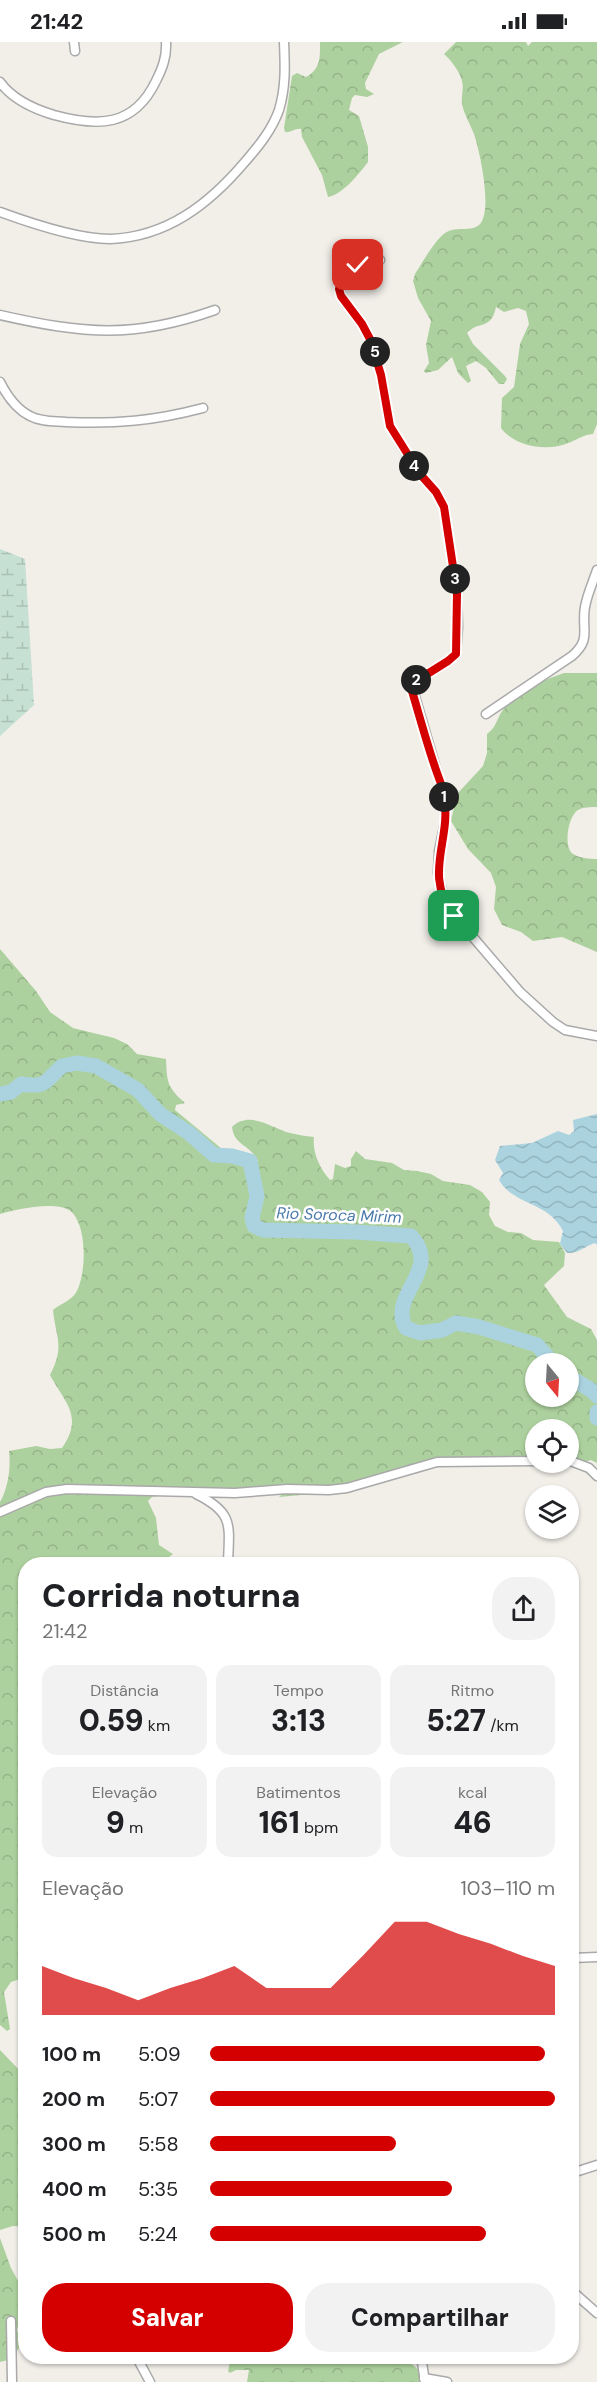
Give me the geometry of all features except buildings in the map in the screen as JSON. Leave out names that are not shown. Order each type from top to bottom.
[{"type":"street","points":[[0,82],[14,96],[41,111],[85,122],[108,122],[128,114],[145,100],[165,60],[166,42]]},
{"type":"street","points":[[0,212],[58,229],[108,239],[155,231],[184,218],[204,205],[232,177],[269,131],[279,111],[284,87],[284,42]]},
{"type":"street","points":[[380,260],[346,270],[339,289],[341,296],[370,339],[381,375],[390,426],[444,507],[457,593],[456,654],[412,686],[444,796],[446,817],[438,864],[439,882],[444,899],[454,916],[539,1011],[565,1030],[597,1036]]},
{"type":"street","points":[[0,315],[80,331],[121,331],[164,325],[215,310]]},
{"type":"street","points":[[0,382],[18,408],[30,417],[45,421],[94,424],[148,421],[203,408]]},
{"type":"street","points":[[486,714],[582,647],[585,638],[585,607],[597,570]]},
{"type":"street","points":[[0,1512],[46,1492],[67,1489],[235,1493],[287,1489],[329,1490],[347,1488],[437,1462],[525,1461]]},
{"type":"street","points":[[579,1465],[589,1468],[597,1476]]},
{"type":"street","points":[[192,1492],[212,1502],[224,1512],[229,1528],[228,1557]]},
{"type":"street","points":[[579,1958],[597,1957]]},
{"type":"street","points":[[579,2171],[597,2165]]},
{"type":"street","points":[[579,2297],[597,2313]]},
{"type":"street","points":[[11,2322],[12,2382]]},
{"type":"street","points":[[140,2364],[150,2382]]},
{"type":"street","points":[[422,2364],[425,2380],[447,2382]]},
{"type":"green space","points":[[320,42],[403,42],[379,54],[365,83],[366,89],[374,94],[367,97],[355,95],[352,98],[349,110],[359,116],[368,147],[368,162],[345,188],[328,197],[322,175],[302,137],[301,129],[285,132],[284,128],[292,76],[297,73],[306,77],[315,70],[320,58]]},
{"type":"green space","points":[[456,42],[526,42],[528,46],[532,42],[597,42],[597,424],[593,434],[562,445],[543,447],[524,444],[507,435],[501,428],[502,398],[514,387],[520,344],[529,324],[526,311],[518,308],[504,312],[496,307],[488,322],[467,333],[473,344],[505,376],[507,379],[504,384],[499,384],[486,368],[476,361],[466,366],[471,381],[468,383],[458,373],[452,357],[438,370],[426,373],[424,371],[429,363],[426,345],[431,321],[418,298],[413,281],[415,274],[441,236],[450,231],[479,225],[482,221],[485,203],[482,165],[474,134],[462,104],[462,81],[455,66],[444,54]]},
{"type":"green space","points":[[0,549],[25,559],[34,705],[0,736]]},
{"type":"green space","points":[[564,673],[597,673],[597,807],[582,808],[575,813],[569,825],[568,845],[573,854],[597,859],[597,952],[562,937],[533,941],[521,932],[502,925],[494,909],[496,887],[491,873],[468,849],[451,821],[457,794],[483,766],[487,753],[487,734],[493,729],[503,710],[523,692]]},
{"type":"green space","points":[[0,949],[36,991],[50,1012],[73,1028],[114,1038],[127,1044],[137,1054],[166,1059],[169,1084],[185,1103],[176,1105],[175,1110],[222,1149],[253,1162],[258,1161],[251,1151],[239,1142],[232,1127],[246,1120],[261,1122],[290,1133],[314,1137],[314,1148],[318,1160],[330,1180],[333,1179],[335,1164],[345,1168],[351,1166],[351,1159],[356,1151],[365,1159],[392,1163],[404,1170],[431,1174],[443,1181],[470,1185],[482,1192],[490,1202],[489,1215],[495,1226],[508,1232],[521,1233],[533,1240],[559,1242],[565,1253],[564,1266],[544,1285],[567,1317],[591,1329],[597,1340],[597,1463],[591,1460],[579,1464],[579,1419],[525,1419],[525,1464],[435,1462],[325,1493],[279,1497],[282,1494],[280,1492],[232,1493],[211,1497],[163,1495],[152,1497],[148,1501],[156,1518],[159,1545],[173,1554],[169,1557],[18,1557],[18,1980],[11,1982],[4,1992],[10,2029],[7,2031],[0,2025],[0,1502],[8,1478],[9,1451],[36,1446],[50,1449],[62,1448],[72,1427],[70,1410],[50,1375],[55,1365],[58,1349],[53,1310],[75,1294],[82,1275],[84,1250],[80,1226],[75,1216],[63,1207],[45,1206],[0,1214]]},
{"type":"green space","points":[[0,2050],[18,2069],[18,2226],[0,2230]]},
{"type":"green space","points":[[0,2238],[18,2281],[18,2350],[13,2359],[0,2362]]},
{"type":"green space","points":[[230,2364],[412,2364],[423,2374],[422,2382],[247,2382],[249,2370],[236,2370],[230,2373],[228,2371]]},
{"type":"water","points":[[597,1114],[597,1245],[595,1243],[578,1251],[567,1253],[560,1244],[563,1231],[557,1221],[505,1188],[499,1180],[503,1173],[495,1160],[500,1146],[532,1143],[558,1131],[569,1135],[574,1131],[573,1120]]},
{"type":"waterway","name":"Rio Soroca Mirim","points":[[0,1094],[11,1092],[21,1084],[41,1084],[62,1066],[77,1063],[96,1066],[138,1090],[160,1114],[189,1133],[214,1155],[232,1156],[250,1161],[257,1196],[252,1218],[254,1226],[263,1230],[411,1236],[419,1248],[421,1260],[403,1304],[402,1316],[406,1328],[420,1333],[442,1330],[456,1323],[479,1327],[537,1345],[544,1353]]},
{"type":"waterway","name":"Rio Soroca Mirim","points":[[579,1383],[597,1396]]},
{"type":"waterway","name":"Rio Soroca Mirim","points":[[597,1412],[597,1418]]},
{"type":"route","points":[[358,265],[346,270],[342,277],[339,289],[341,296],[370,339],[384,388],[390,426],[420,474],[441,500],[446,516],[457,593],[456,654],[416,681],[412,686],[412,691],[444,796],[446,817],[439,851],[438,873],[444,899],[454,916]]}]
